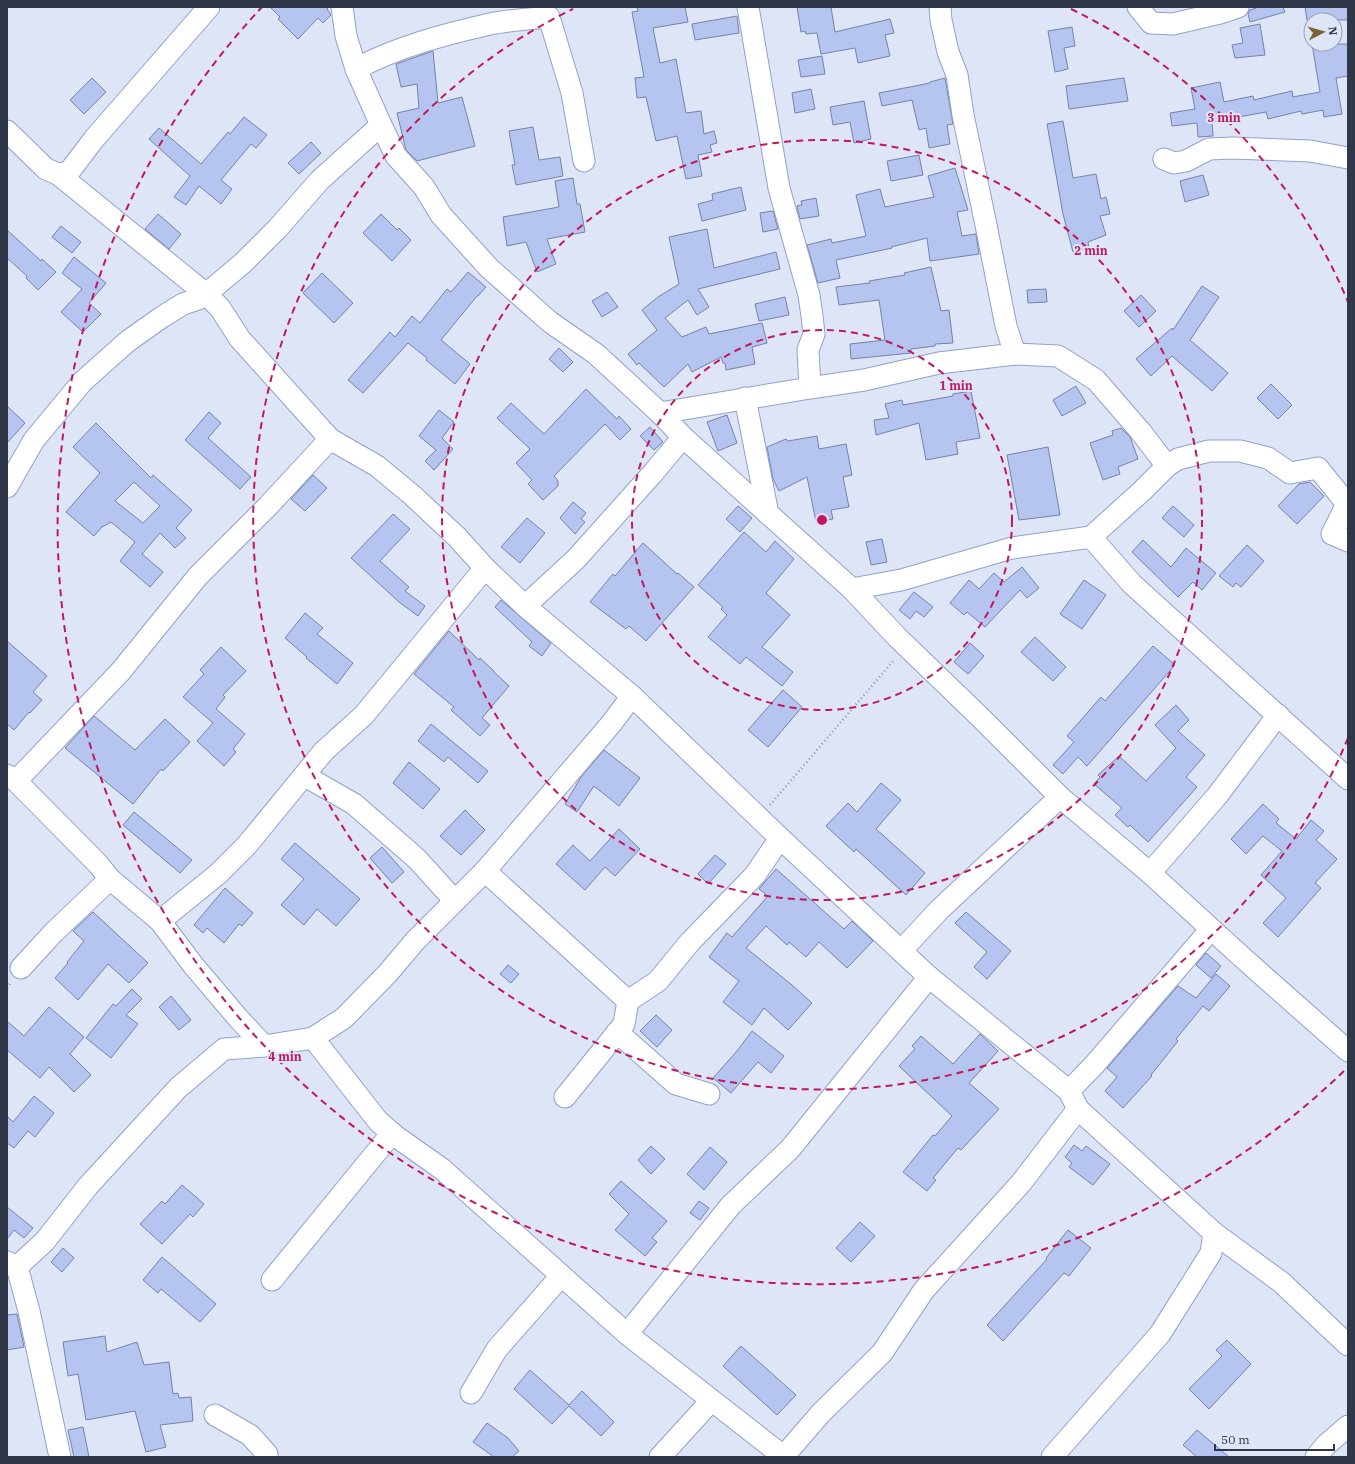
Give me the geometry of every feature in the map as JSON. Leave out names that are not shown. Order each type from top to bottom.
[{"type":"street","points":[[58,174],[69,172],[94,139],[209,7]]},
{"type":"street","points":[[342,7],[346,36],[356,69],[396,156],[424,187],[441,215],[489,268],[550,322],[596,354],[660,413],[683,437],[852,589],[906,646],[1060,797],[1150,873],[1348,1051]]},
{"type":"street","points":[[748,7],[779,188],[809,295],[814,334],[808,350],[810,388]]},
{"type":"street","points":[[940,7],[941,20],[948,52],[957,76],[963,115],[1006,326],[1015,354]]},
{"type":"street","points":[[1138,7],[1151,23],[1173,24],[1220,13],[1238,7]]},
{"type":"street","points":[[356,69],[376,58],[425,41],[548,12],[572,93],[584,161]]},
{"type":"street","points":[[7,487],[34,440],[82,382],[128,341],[162,316],[183,304],[198,299],[206,294],[243,263],[277,229],[320,180],[381,125]]},
{"type":"street","points":[[7,131],[46,169],[58,174],[206,294],[220,308],[240,339],[330,439],[377,466],[412,494],[525,606],[632,696],[758,818],[929,977],[1074,1100],[1214,1233],[1281,1282],[1348,1345]]},
{"type":"street","points":[[1164,159],[1174,163],[1186,161],[1209,149],[1233,148],[1310,151],[1348,158]]},
{"type":"street","points":[[660,413],[745,398],[864,380],[939,363],[1015,354],[1058,356],[1096,380],[1141,432],[1167,466]]},
{"type":"street","points":[[745,398],[768,514]]},
{"type":"street","points":[[525,606],[576,559],[653,474],[683,437]]},
{"type":"street","points":[[264,1046],[193,965],[160,921],[110,879],[12,778],[121,671],[198,576],[269,505],[330,439]]},
{"type":"street","points":[[852,589],[901,580],[1012,548],[1091,537],[1142,491],[1167,466],[1178,459],[1210,451],[1240,450],[1268,458],[1290,473],[1318,468],[1347,504],[1332,534],[1348,541]]},
{"type":"street","points":[[1091,537],[1132,584],[1348,778]]},
{"type":"street","points":[[160,921],[218,874],[237,855],[305,776],[324,751],[364,715],[485,568]]},
{"type":"street","points":[[224,1049],[264,1046],[313,1038],[344,1018],[388,973],[415,941],[485,871],[611,724],[632,696]]},
{"type":"street","points":[[1150,873],[1217,796],[1278,715]]},
{"type":"street","points":[[305,776],[354,804],[417,859],[455,902]]},
{"type":"street","points":[[901,951],[939,910],[1060,797]]},
{"type":"street","points":[[566,1097],[624,1024],[628,1001],[658,981],[690,942],[755,875],[780,838]]},
{"type":"street","points":[[485,871],[628,1001]]},
{"type":"street","points":[[21,968],[54,932],[110,879]]},
{"type":"street","points":[[313,1038],[378,1121],[442,1170],[627,1334],[783,1457],[821,1413],[882,1353],[924,1290],[1021,1183],[1074,1100],[1122,1033],[1211,929]]},
{"type":"street","points":[[627,1334],[731,1206],[790,1149],[929,977]]},
{"type":"street","points":[[60,1457],[29,1311],[12,1264],[46,1241],[88,1186],[178,1088],[224,1049],[238,1018]]},
{"type":"street","points":[[617,1032],[676,1084],[709,1094]]},
{"type":"street","points":[[272,1280],[392,1133]]},
{"type":"street","points":[[1052,1457],[1160,1334],[1211,1253],[1214,1233]]},
{"type":"street","points":[[471,1393],[497,1349],[561,1276]]},
{"type":"street","points":[[660,1457],[711,1401]]},
{"type":"street","points":[[215,1415],[250,1435],[267,1454],[267,1457]]},
{"type":"street","points":[[1316,1457],[1326,1445],[1348,1426]]},
{"type":"path","points":[[758,818],[906,646]]},
{"type":"building","points":[[270,7],[329,7],[327,9],[331,15],[323,23],[318,18],[298,39],[278,19],[280,17]]},
{"type":"building","points":[[637,7],[685,7],[688,22],[653,28],[660,63],[676,59],[686,113],[701,111],[704,134],[714,131],[717,143],[710,145],[712,152],[698,155],[702,176],[686,179],[677,136],[656,141],[646,97],[637,98],[635,78],[644,77],[632,12],[638,11]]},
{"type":"building","points":[[797,7],[831,7],[835,32],[890,19],[894,33],[885,35],[890,56],[858,63],[855,48],[821,54],[817,33],[806,34],[805,31],[801,32]]},
{"type":"building","points":[[1259,7],[1283,7],[1285,12],[1250,22],[1248,14],[1250,10]]},
{"type":"building","points":[[1305,7],[1348,7],[1348,20],[1343,20],[1343,12],[1306,12]]},
{"type":"building","points":[[737,16],[739,33],[695,40],[692,24]]},
{"type":"building","points":[[1260,24],[1265,55],[1235,58],[1232,45],[1243,43],[1240,28]]},
{"type":"building","points":[[1072,27],[1075,46],[1064,48],[1068,69],[1055,72],[1048,31]]},
{"type":"building","points":[[1343,44],[1348,44],[1348,76],[1336,78],[1342,114],[1324,117],[1323,110],[1302,114],[1301,111],[1268,119],[1266,112],[1212,122],[1213,136],[1198,137],[1197,123],[1172,126],[1170,113],[1195,109],[1191,88],[1220,82],[1224,102],[1253,96],[1254,100],[1292,91],[1293,97],[1320,92],[1313,52],[1343,52]]},
{"type":"building","points":[[433,51],[438,103],[462,97],[475,146],[417,161],[406,150],[397,113],[419,108],[417,84],[401,87],[396,64]]},
{"type":"building","points":[[822,56],[825,74],[801,77],[798,60]]},
{"type":"building","points":[[92,78],[106,92],[84,114],[70,100]]},
{"type":"building","points":[[945,78],[953,124],[947,125],[950,144],[929,148],[926,128],[919,130],[912,100],[882,106],[879,93],[930,83]]},
{"type":"building","points":[[1124,78],[1128,101],[1069,109],[1066,86]]},
{"type":"building","points":[[811,89],[815,109],[795,113],[792,93]]},
{"type":"building","points":[[864,101],[871,139],[854,143],[850,122],[833,125],[830,107]]},
{"type":"building","points":[[244,117],[267,135],[256,148],[251,144],[221,180],[232,189],[221,204],[199,186],[186,205],[174,197],[190,176],[149,139],[159,128],[201,164],[228,132],[230,134]]},
{"type":"building","points":[[1063,121],[1073,178],[1096,174],[1101,199],[1106,197],[1110,214],[1100,216],[1106,235],[1088,242],[1089,248],[1073,252],[1063,214],[1047,124]]},
{"type":"building","points":[[533,127],[539,160],[560,157],[563,176],[516,185],[512,165],[515,165],[509,131]]},
{"type":"building","points":[[311,142],[321,153],[299,174],[288,163]]},
{"type":"building","points":[[919,155],[923,175],[891,181],[887,161]]},
{"type":"building","points":[[955,168],[968,210],[957,212],[962,236],[976,234],[979,254],[930,261],[927,238],[891,247],[892,248],[836,260],[840,278],[818,283],[807,245],[831,239],[832,243],[866,236],[856,195],[880,189],[885,207],[934,197],[928,176]]},
{"type":"building","points":[[1203,175],[1209,195],[1185,202],[1180,181]]},
{"type":"building","points":[[573,178],[577,204],[580,204],[585,232],[547,239],[556,264],[537,272],[526,242],[507,246],[503,217],[559,207],[555,181]]},
{"type":"building","points":[[741,187],[746,210],[702,221],[698,204],[713,200],[712,194]]},
{"type":"building","points":[[816,198],[819,216],[800,219],[797,206],[802,205],[801,201]]},
{"type":"building","points":[[773,211],[778,229],[763,232],[760,213]]},
{"type":"building","points":[[158,214],[181,234],[169,249],[145,229]]},
{"type":"building","points":[[381,214],[397,230],[399,228],[411,240],[392,261],[363,233]]},
{"type":"building","points":[[61,226],[81,242],[72,253],[52,237]]},
{"type":"building","points":[[707,229],[714,268],[776,252],[780,269],[698,289],[709,307],[697,315],[688,300],[665,318],[682,337],[706,327],[709,334],[762,323],[767,343],[752,347],[755,364],[726,370],[725,363],[723,363],[721,357],[692,372],[688,364],[664,387],[639,363],[637,365],[628,354],[657,330],[642,310],[658,297],[679,284],[669,237]]},
{"type":"building","points":[[7,230],[41,261],[42,259],[56,272],[38,290],[26,278],[27,276],[7,258]]},
{"type":"building","points":[[74,257],[106,283],[89,303],[101,314],[83,332],[61,312],[82,289],[62,273]]},
{"type":"building","points":[[931,267],[941,311],[949,310],[953,343],[935,344],[935,346],[911,349],[911,353],[851,359],[850,344],[885,340],[879,300],[839,305],[836,287],[870,283],[869,281],[905,275],[904,273]]},
{"type":"building","points":[[468,272],[486,287],[441,340],[470,364],[455,384],[408,343],[363,393],[348,380],[390,332],[395,337],[412,316],[420,323],[447,289],[451,292]]},
{"type":"building","points":[[322,273],[353,303],[334,323],[303,293]]},
{"type":"building","points":[[1202,286],[1219,297],[1190,340],[1228,373],[1212,391],[1172,356],[1151,376],[1136,359],[1172,328],[1173,330]]},
{"type":"building","points":[[1046,289],[1047,302],[1028,303],[1027,290]]},
{"type":"building","points":[[607,292],[618,307],[602,317],[592,301]]},
{"type":"building","points":[[1141,295],[1156,311],[1139,327],[1124,311]]},
{"type":"building","points":[[785,297],[789,315],[759,321],[755,304]]},
{"type":"building","points":[[559,348],[573,362],[563,372],[549,359]]},
{"type":"building","points":[[1271,384],[1292,405],[1278,419],[1257,398]]},
{"type":"building","points":[[1076,386],[1086,403],[1062,416],[1053,400]]},
{"type":"building","points":[[586,389],[617,419],[619,416],[631,429],[620,440],[605,424],[554,476],[558,481],[558,486],[543,500],[528,484],[532,480],[516,463],[530,449],[497,418],[511,403],[544,434]]},
{"type":"building","points":[[971,391],[980,438],[956,442],[958,454],[926,460],[919,423],[876,435],[874,420],[889,418],[885,404],[902,400],[903,405],[953,396],[953,394]]},
{"type":"building","points":[[7,406],[25,423],[7,443]]},
{"type":"building","points":[[439,410],[454,422],[442,438],[453,449],[434,470],[425,461],[436,450],[419,436]]},
{"type":"building","points":[[209,412],[221,423],[208,438],[251,477],[240,489],[185,440]]},
{"type":"building","points":[[727,415],[737,443],[718,451],[707,422]]},
{"type":"building","points":[[96,423],[151,478],[153,475],[192,510],[176,528],[186,538],[175,548],[160,533],[142,554],[163,572],[150,587],[120,561],[135,542],[111,522],[102,527],[94,536],[66,512],[100,473],[73,447]],"holes":[[[134,482],[160,506],[143,523],[115,501]]]},
{"type":"building","points":[[650,427],[663,442],[654,450],[640,436]]},
{"type":"building","points":[[1121,428],[1130,437],[1138,459],[1118,467],[1120,474],[1103,480],[1090,443],[1113,435],[1112,431]]},
{"type":"building","points":[[817,436],[819,449],[846,444],[852,475],[843,477],[849,507],[831,510],[833,519],[816,522],[807,477],[779,491],[773,479],[767,447],[786,439],[788,441]]},
{"type":"building","points":[[1048,447],[1060,515],[1019,520],[1007,455]]},
{"type":"building","points":[[313,475],[327,488],[305,511],[291,499]]},
{"type":"building","points":[[1310,482],[1324,496],[1297,524],[1278,506],[1299,484]]},
{"type":"building","points":[[573,502],[586,513],[581,519],[585,522],[575,534],[560,518]]},
{"type":"building","points":[[738,506],[752,518],[740,532],[726,519]]},
{"type":"building","points":[[1173,506],[1194,525],[1184,537],[1162,518]]},
{"type":"building","points":[[393,514],[410,529],[380,561],[409,587],[405,591],[425,606],[418,616],[399,602],[351,558]]},
{"type":"building","points":[[527,518],[545,533],[520,563],[501,547]]},
{"type":"building","points":[[744,532],[766,552],[775,541],[794,559],[766,593],[790,615],[762,647],[793,672],[782,686],[746,657],[740,664],[708,637],[727,615],[721,609],[723,607],[698,585]]},
{"type":"building","points":[[882,539],[887,562],[871,565],[866,542]]},
{"type":"building","points":[[1143,540],[1171,567],[1186,548],[1216,573],[1202,590],[1193,582],[1178,597],[1132,552]]},
{"type":"building","points":[[643,543],[677,574],[678,573],[694,587],[646,641],[629,626],[626,629],[590,602],[613,574],[615,576]]},
{"type":"building","points":[[1247,545],[1264,561],[1241,587],[1236,583],[1233,587],[1219,576]]},
{"type":"building","points":[[1022,567],[1039,588],[1027,598],[1020,590],[985,627],[967,612],[964,615],[950,603],[969,580],[979,589],[994,573],[1004,582]]},
{"type":"building","points":[[1084,580],[1106,595],[1082,629],[1060,614]]},
{"type":"building","points":[[914,592],[933,607],[924,617],[916,611],[910,619],[899,610]]},
{"type":"building","points":[[501,600],[551,643],[542,656],[529,646],[532,642],[495,607]]},
{"type":"building","points":[[305,613],[323,628],[317,634],[353,663],[337,684],[285,638]]},
{"type":"building","points":[[449,631],[509,686],[482,718],[490,725],[480,736],[451,710],[454,707],[414,674]]},
{"type":"building","points":[[1035,637],[1066,667],[1053,681],[1021,652]]},
{"type":"building","points":[[7,641],[47,676],[33,692],[42,700],[30,713],[29,712],[14,730],[7,724]]},
{"type":"building","points":[[970,643],[984,656],[968,674],[954,662]]},
{"type":"building","points":[[1153,646],[1175,665],[1087,766],[1078,757],[1063,774],[1053,765],[1074,742],[1067,736],[1101,697],[1105,701]]},
{"type":"building","points":[[221,647],[246,671],[223,695],[225,697],[216,709],[245,734],[233,749],[236,752],[224,766],[197,741],[213,723],[183,697],[204,674],[200,670]]},
{"type":"building","points":[[783,690],[802,707],[768,747],[748,730]]},
{"type":"building","points":[[1176,705],[1189,720],[1178,731],[1205,755],[1186,777],[1197,787],[1148,842],[1130,825],[1128,827],[1115,815],[1122,808],[1094,784],[1100,777],[1098,775],[1119,756],[1146,781],[1176,748],[1155,725]]},
{"type":"building","points":[[94,716],[135,750],[165,719],[190,742],[163,771],[161,769],[133,804],[65,748]]},
{"type":"building","points":[[431,724],[488,771],[478,783],[448,757],[444,762],[418,741]]},
{"type":"building","points":[[604,750],[640,778],[619,806],[594,786],[577,812],[565,804],[581,777]]},
{"type":"building","points":[[409,762],[440,789],[423,809],[393,783]]},
{"type":"building","points":[[881,783],[901,800],[876,829],[925,873],[906,895],[856,849],[854,852],[826,826],[848,803],[857,812]]},
{"type":"building","points":[[1263,804],[1279,819],[1276,823],[1296,839],[1311,820],[1324,831],[1316,840],[1337,859],[1315,883],[1321,888],[1278,937],[1263,923],[1286,898],[1261,875],[1282,851],[1263,836],[1246,854],[1231,839]]},
{"type":"building","points":[[465,810],[485,830],[461,855],[440,836]]},
{"type":"building","points":[[134,812],[192,860],[180,873],[123,825]]},
{"type":"building","points":[[619,829],[640,849],[615,876],[605,867],[585,890],[556,864],[573,845],[590,861]]},
{"type":"building","points":[[295,843],[360,899],[336,926],[317,909],[304,925],[281,905],[304,879],[281,859]]},
{"type":"building","points":[[382,847],[404,872],[392,883],[370,858]]},
{"type":"building","points":[[715,855],[726,864],[708,884],[698,874]]},
{"type":"building","points":[[776,869],[844,929],[852,921],[873,941],[847,968],[819,942],[806,957],[789,942],[787,945],[766,926],[746,948],[812,1003],[788,1030],[764,1008],[752,1025],[723,1002],[739,981],[709,957],[727,933],[732,937],[768,896],[759,889]]},
{"type":"building","points":[[225,888],[253,913],[242,926],[239,924],[224,943],[207,928],[203,933],[194,925]]},
{"type":"building","points":[[93,912],[148,963],[129,983],[108,964],[78,1000],[55,978],[84,941],[73,931]]},
{"type":"building","points":[[966,912],[1011,951],[987,979],[974,967],[987,952],[955,923]]},
{"type":"building","points":[[1206,953],[1221,966],[1211,978],[1196,965]]},
{"type":"building","points":[[508,965],[519,974],[511,983],[500,974]]},
{"type":"building","points":[[1216,974],[1230,986],[1209,1011],[1203,1006],[1176,1039],[1178,1041],[1151,1075],[1152,1076],[1123,1108],[1105,1091],[1117,1077],[1107,1068],[1178,986],[1196,998]]},
{"type":"building","points":[[132,989],[142,999],[126,1015],[138,1024],[111,1058],[86,1038],[113,1004],[116,1006]]},
{"type":"building","points":[[171,996],[191,1020],[179,1030],[159,1007]]},
{"type":"building","points":[[49,1007],[84,1037],[70,1054],[91,1075],[74,1092],[49,1067],[40,1078],[7,1050],[7,1021],[24,1036]]},
{"type":"building","points":[[656,1015],[672,1030],[657,1047],[640,1031]]},
{"type":"building","points":[[752,1031],[784,1056],[771,1073],[758,1062],[731,1093],[713,1078],[737,1051]]},
{"type":"building","points":[[980,1034],[998,1051],[969,1083],[999,1109],[961,1150],[958,1148],[933,1178],[936,1180],[927,1191],[903,1172],[933,1135],[935,1136],[952,1116],[899,1066],[915,1049],[912,1046],[921,1036],[953,1064]]},
{"type":"building","points":[[34,1096],[54,1113],[35,1137],[28,1131],[14,1148],[7,1143],[7,1116],[13,1122]]},
{"type":"building","points":[[1074,1145],[1082,1151],[1086,1146],[1110,1164],[1093,1185],[1069,1167],[1072,1163],[1065,1157]]},
{"type":"building","points":[[651,1146],[665,1159],[651,1174],[638,1160]]},
{"type":"building","points":[[710,1147],[727,1162],[704,1190],[687,1174]]},
{"type":"building","points":[[621,1181],[667,1221],[652,1238],[657,1242],[645,1256],[615,1230],[629,1214],[609,1194]]},
{"type":"building","points":[[182,1185],[204,1204],[193,1217],[190,1214],[162,1244],[140,1224],[162,1201],[165,1204]]},
{"type":"building","points":[[699,1201],[709,1208],[700,1220],[690,1213]]},
{"type":"building","points":[[7,1207],[33,1228],[24,1238],[14,1230],[7,1239]]},
{"type":"building","points":[[860,1222],[875,1236],[851,1262],[836,1248]]},
{"type":"building","points":[[1068,1230],[1091,1248],[1069,1276],[1064,1273],[1003,1341],[987,1325],[1047,1259],[1046,1258]]},
{"type":"building","points":[[63,1248],[74,1258],[62,1272],[51,1262]]},
{"type":"building","points":[[162,1257],[216,1304],[200,1322],[161,1289],[158,1293],[143,1280]]},
{"type":"building","points":[[17,1314],[24,1347],[7,1350],[7,1315]]},
{"type":"building","points":[[105,1336],[107,1352],[137,1342],[144,1365],[169,1362],[173,1394],[178,1393],[179,1398],[191,1397],[193,1421],[160,1425],[166,1447],[146,1452],[135,1411],[86,1420],[78,1374],[68,1376],[63,1342]]},
{"type":"building","points":[[1227,1340],[1251,1364],[1209,1409],[1189,1389],[1222,1356],[1216,1350]]},
{"type":"building","points":[[741,1346],[796,1395],[777,1415],[723,1366]]},
{"type":"building","points":[[530,1370],[569,1405],[582,1391],[614,1422],[601,1436],[569,1406],[552,1424],[514,1389]]},
{"type":"building","points":[[487,1423],[508,1438],[519,1451],[512,1457],[494,1457],[473,1442]]},
{"type":"building","points":[[83,1427],[89,1457],[74,1457],[68,1430]]},
{"type":"building","points":[[1197,1430],[1229,1457],[1197,1457],[1183,1445]]}]
